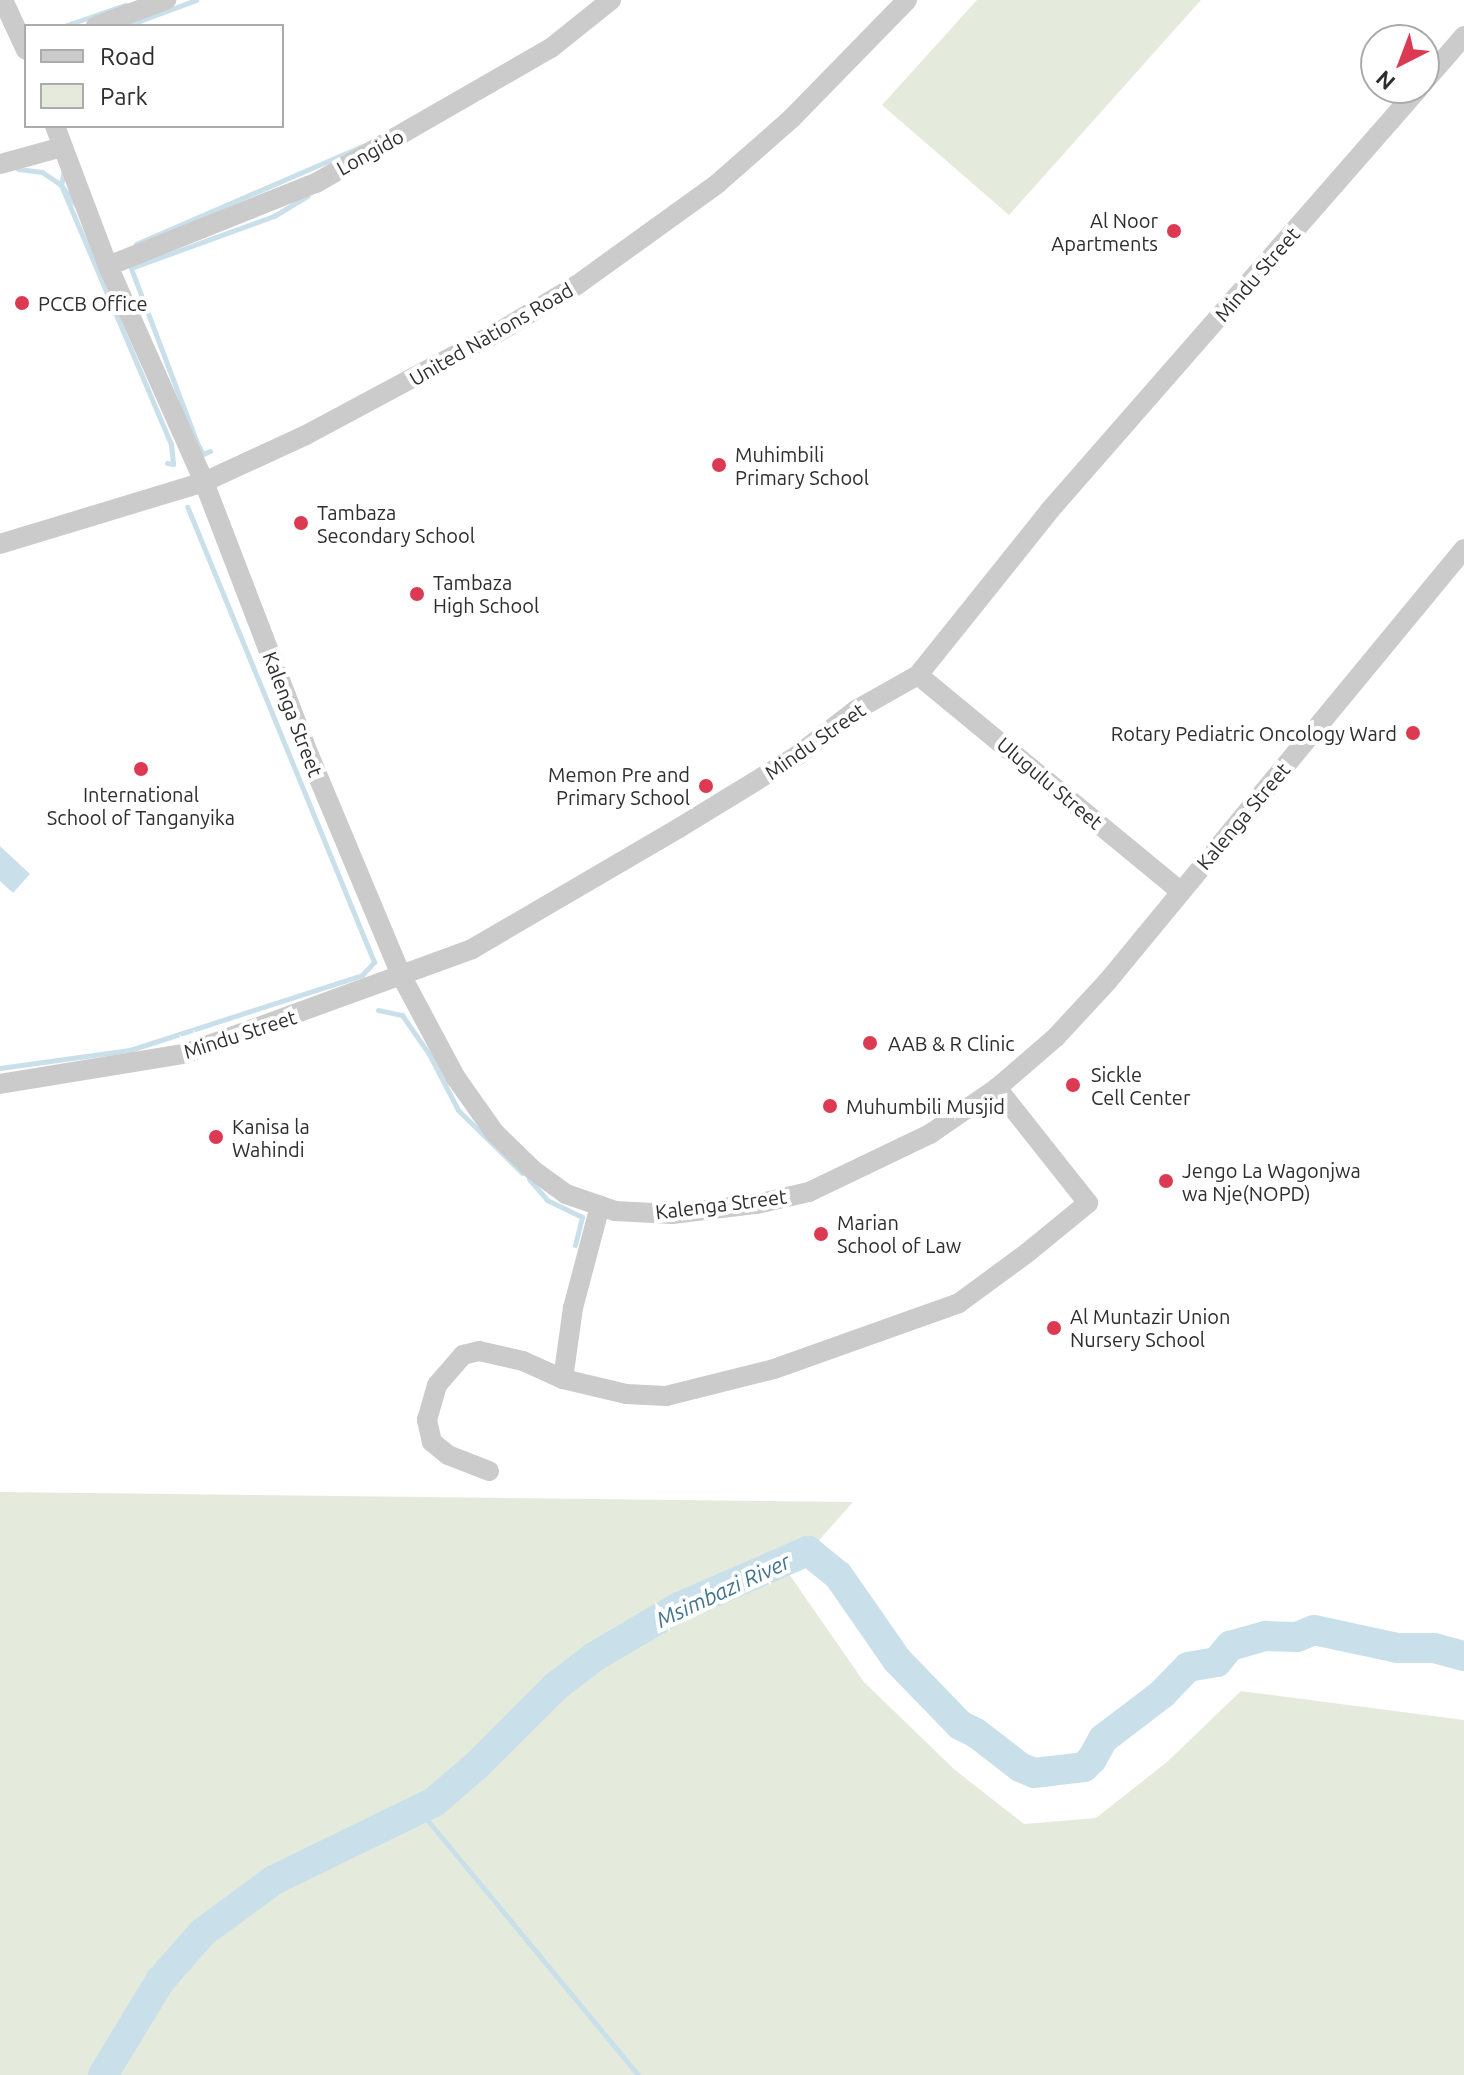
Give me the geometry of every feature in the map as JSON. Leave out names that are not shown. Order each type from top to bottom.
[{"type":"street","points":[[3,0],[24,46]]},
{"type":"street","points":[[101,24],[166,0]]},
{"type":"street","name":"Longido","points":[[108,266],[316,183],[551,48],[611,0]]},
{"type":"street","name":"United Nations Road","points":[[0,544],[204,482],[306,435],[435,367],[577,285],[717,184],[839,72],[907,0]]},
{"type":"street","points":[[1440,64],[1464,36]]},
{"type":"street","name":"Mindu Street","points":[[0,1084],[184,1054],[472,949],[558,901],[798,755],[856,710],[918,675],[1050,510],[1405,104]]},
{"type":"street","name":"Kalenga Street","points":[[56,128],[108,266],[204,482],[304,743],[402,977],[456,1078],[495,1133],[533,1170],[566,1194],[615,1211],[672,1214],[756,1204],[809,1192],[930,1134],[997,1088],[1056,1037],[1107,982],[1464,549]]},
{"type":"street","points":[[0,164],[62,147]]},
{"type":"street","name":"Ulugulu Street","points":[[918,675],[1181,892]]},
{"type":"street","points":[[489,1471],[448,1455],[432,1442],[427,1420],[430,1402],[447,1370],[463,1355],[479,1351],[523,1361],[563,1379],[626,1394],[666,1396],[799,1361],[959,1303],[1088,1203],[997,1088]]},
{"type":"street","points":[[563,1379],[573,1308],[600,1206]]},
{"type":"green space","points":[[977,0],[1201,0],[1009,215],[882,105]]},
{"type":"green space","points":[[0,1492],[853,1502],[789,1574],[864,1682],[955,1770],[1024,1824],[1096,1818],[1167,1762],[1241,1691],[1464,1720],[1464,2075],[0,2075]]},
{"type":"water","points":[[0,846],[30,874],[13,893],[0,881]]},
{"type":"waterway","points":[[131,24],[196,0]]},
{"type":"waterway","points":[[70,24],[125,5]]},
{"type":"waterway","points":[[136,244],[362,146]]},
{"type":"waterway","points":[[18,169],[42,172],[61,185],[171,444],[173,464],[167,463]]},
{"type":"waterway","points":[[64,170],[61,185],[77,206]]},
{"type":"waterway","points":[[210,451],[203,454],[197,443],[131,268],[274,216],[307,196]]},
{"type":"waterway","points":[[0,1068],[130,1050],[362,975],[374,962],[187,507]]},
{"type":"waterway","points":[[378,1010],[402,1015],[429,1054],[458,1110],[522,1173]]},
{"type":"waterway","points":[[529,1179],[547,1200],[582,1217],[575,1245]]},
{"type":"waterway","name":"Msimbazi River","points":[[103,2075],[160,1981],[203,1932],[274,1880],[434,1802],[476,1766],[555,1687],[594,1657],[679,1607],[808,1551],[838,1575],[897,1660],[960,1725],[976,1733],[1020,1767],[1034,1773],[1084,1767],[1103,1739],[1162,1694],[1188,1667],[1217,1662],[1230,1646],[1266,1636],[1297,1637],[1314,1630],[1397,1648],[1434,1648],[1464,1656]]},
{"type":"waterway","points":[[419,1810],[638,2075]]},
{"type":"place","name":"Al Noor Apartments","points":[[1174,231]]},
{"type":"place","name":"PCCB Office","points":[[22,303]]},
{"type":"place","name":"Muhimbili Primary School","points":[[719,465]]},
{"type":"place","name":"Tambaza Secondary School","points":[[301,523]]},
{"type":"place","name":"Tambaza High School","points":[[417,594]]},
{"type":"place","name":"Rotary Pediatric Oncology Ward","points":[[1413,733]]},
{"type":"place","name":"International School of Tanganyika","points":[[141,769]]},
{"type":"place","name":"Memon Pre and Primary School","points":[[706,786]]},
{"type":"place","name":"AAB & R Clinic","points":[[870,1043]]},
{"type":"place","name":"Sickle Cell Center","points":[[1073,1085]]},
{"type":"place","name":"Muhumbili Musjid","points":[[830,1106]]},
{"type":"place","name":"Kanisa la Wahindi","points":[[216,1137]]},
{"type":"place","name":"Jengo La Wagonjwa wa Nje(NOPD)","points":[[1166,1181]]},
{"type":"place","name":"Marian School of Law","points":[[821,1234]]},
{"type":"place","name":"Al Muntazir Union Nursery School","points":[[1054,1328]]}]
